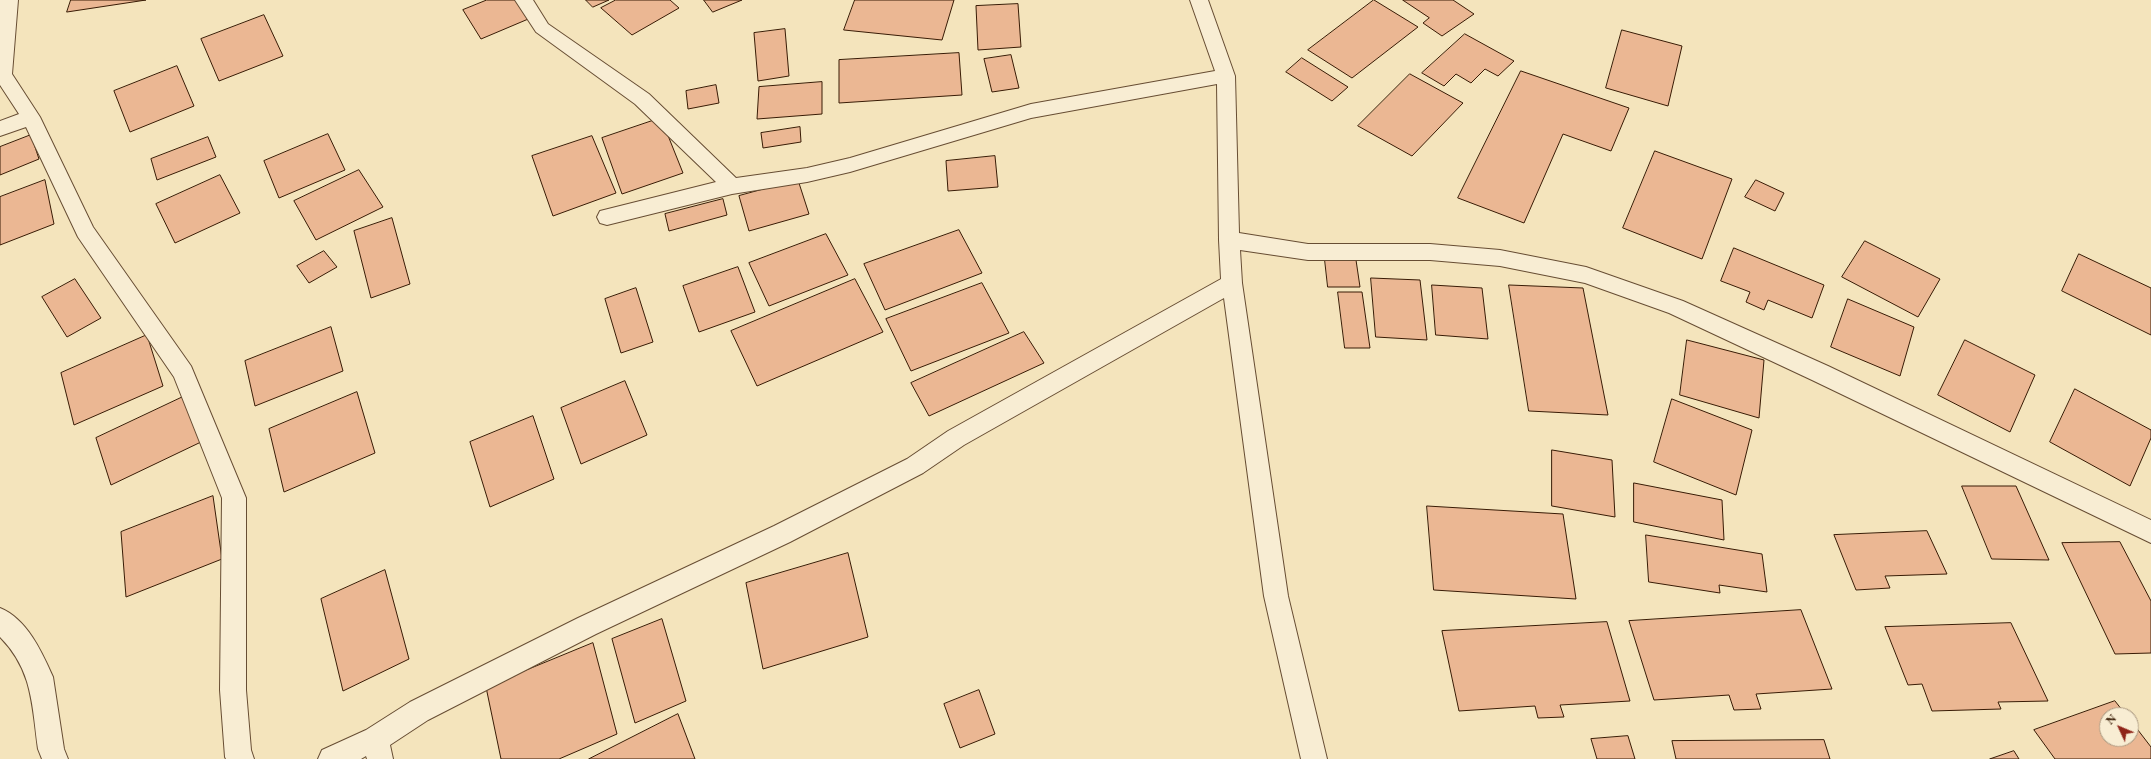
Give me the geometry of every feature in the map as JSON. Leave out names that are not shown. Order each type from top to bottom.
[{"type":"street","points":[[9,0],[3,75],[32,117],[85,231],[183,373],[234,498],[233,690],[238,757],[240,759]]},
{"type":"street","points":[[524,0],[542,28],[642,99],[732,186]]},
{"type":"street","points":[[1199,0],[1226,76],[1229,240],[1232,283],[1276,596],[1314,759]]},
{"type":"street","points":[[607,217],[732,186],[807,175],[850,165],[929,140],[1030,111],[1226,76]]},
{"type":"street","points":[[0,129],[32,117]]},
{"type":"street","points":[[1229,240],[1308,252],[1430,252],[1500,258],[1586,275],[1676,308],[1813,369],[2151,532]]},
{"type":"street","points":[[331,759],[377,749],[419,711],[586,626],[782,534],[915,466],[956,438],[1232,283]]},
{"type":"street","points":[[0,620],[20,640],[40,677],[50,749],[55,759]]},
{"type":"building","points":[[71,0],[146,0],[67,12]]},
{"type":"building","points":[[487,0],[521,0],[533,17],[481,39],[463,10]]},
{"type":"building","points":[[586,0],[609,0],[593,7]]},
{"type":"building","points":[[616,0],[670,0],[679,8],[632,35],[601,8]]},
{"type":"building","points":[[704,0],[742,0],[713,12]]},
{"type":"building","points":[[855,0],[954,0],[942,40],[844,30]]},
{"type":"building","points":[[1374,0],[1418,27],[1352,78],[1308,50]]},
{"type":"building","points":[[1403,0],[1453,0],[1474,14],[1442,36],[1423,23],[1429,18]]},
{"type":"building","points":[[1018,4],[1021,47],[978,50],[976,6]]},
{"type":"building","points":[[264,15],[283,56],[219,81],[201,39]]},
{"type":"building","points":[[785,29],[789,76],[758,81],[754,33]]},
{"type":"building","points":[[1622,30],[1682,46],[1668,106],[1606,88]]},
{"type":"building","points":[[1465,34],[1514,61],[1498,76],[1485,69],[1471,83],[1456,74],[1444,86],[1422,73]]},
{"type":"building","points":[[959,53],[962,95],[839,103],[839,60]]},
{"type":"building","points":[[1011,55],[1019,88],[992,92],[984,59]]},
{"type":"building","points":[[1302,58],[1348,87],[1332,101],[1286,72]]},
{"type":"building","points":[[177,66],[194,106],[130,132],[114,91]]},
{"type":"building","points":[[1521,71],[1629,108],[1611,151],[1563,134],[1524,223],[1458,198]]},
{"type":"building","points":[[1410,74],[1463,103],[1412,156],[1358,126]]},
{"type":"building","points":[[822,82],[822,114],[757,119],[759,87]]},
{"type":"building","points":[[716,85],[719,103],[688,109],[686,91]]},
{"type":"building","points":[[661,118],[683,173],[622,194],[602,138]]},
{"type":"building","points":[[800,127],[801,142],[763,148],[761,133]]},
{"type":"building","points":[[328,134],[345,170],[279,198],[264,161]]},
{"type":"building","points":[[31,135],[39,159],[0,175],[0,147]]},
{"type":"building","points":[[592,136],[616,193],[553,216],[532,156]]},
{"type":"building","points":[[208,137],[216,157],[157,180],[151,159]]},
{"type":"building","points":[[1655,151],[1732,179],[1702,259],[1623,228]]},
{"type":"building","points":[[995,156],[998,187],[948,191],[946,161]]},
{"type":"building","points":[[359,170],[383,207],[316,240],[294,201]]},
{"type":"building","points":[[220,175],[240,213],[175,243],[156,204]]},
{"type":"building","points":[[45,180],[54,224],[0,245],[0,197]]},
{"type":"building","points":[[798,180],[809,214],[749,231],[739,196]]},
{"type":"building","points":[[1756,180],[1784,193],[1775,211],[1745,197]]},
{"type":"building","points":[[723,199],[727,215],[669,231],[665,214]]},
{"type":"building","points":[[392,218],[410,284],[371,298],[354,231]]},
{"type":"building","points":[[959,230],[982,273],[885,310],[864,264]]},
{"type":"building","points":[[826,234],[848,275],[769,306],[749,263]]},
{"type":"building","points":[[1865,241],[1940,279],[1918,317],[1842,277]]},
{"type":"building","points":[[1734,248],[1824,285],[1812,318],[1768,300],[1764,310],[1746,302],[1750,292],[1721,281]]},
{"type":"building","points":[[324,251],[337,267],[309,283],[297,266]]},
{"type":"building","points":[[2079,254],[2151,288],[2151,335],[2062,291]]},
{"type":"building","points":[[1325,260],[1356,260],[1360,287],[1328,287]]},
{"type":"building","points":[[738,267],[755,312],[699,332],[683,286]]},
{"type":"building","points":[[1371,278],[1420,280],[1427,340],[1376,337]]},
{"type":"building","points":[[75,279],[101,318],[67,337],[42,297]]},
{"type":"building","points":[[855,279],[883,332],[757,386],[731,331]]},
{"type":"building","points":[[982,283],[1009,333],[911,371],[886,319]]},
{"type":"building","points":[[1432,285],[1482,288],[1488,339],[1436,335]]},
{"type":"building","points":[[1509,285],[1583,288],[1608,415],[1529,411]]},
{"type":"building","points":[[636,288],[653,342],[621,353],[605,299]]},
{"type":"building","points":[[1338,292],[1362,292],[1370,348],[1345,348]]},
{"type":"building","points":[[1848,299],[1914,327],[1900,376],[1831,347]]},
{"type":"building","points":[[331,327],[343,371],[255,406],[245,361]]},
{"type":"building","points":[[1024,332],[1044,363],[929,416],[911,383]]},
{"type":"building","points":[[147,335],[163,386],[74,425],[61,373]]},
{"type":"building","points":[[1687,340],[1764,360],[1759,418],[1680,395]]},
{"type":"building","points":[[1965,340],[2035,375],[2010,432],[1938,395]]},
{"type":"building","points":[[625,381],[647,435],[581,464],[561,408]]},
{"type":"building","points":[[2075,389],[2151,430],[2151,438],[2130,486],[2050,442]]},
{"type":"building","points":[[357,392],[375,453],[284,492],[269,429]]},
{"type":"building","points":[[185,396],[201,442],[111,485],[96,438]]},
{"type":"building","points":[[1672,399],[1752,430],[1736,495],[1654,462]]},
{"type":"building","points":[[533,416],[554,479],[490,507],[470,442]]},
{"type":"building","points":[[1552,450],[1612,460],[1615,517],[1552,506]]},
{"type":"building","points":[[1634,483],[1722,500],[1724,540],[1634,522]]},
{"type":"building","points":[[1962,486],[2016,486],[2049,560],[1992,559]]},
{"type":"building","points":[[213,496],[222,559],[126,597],[121,532]]},
{"type":"building","points":[[1427,506],[1563,514],[1576,599],[1434,590]]},
{"type":"building","points":[[1927,531],[1947,574],[1885,576],[1890,588],[1856,590],[1834,535]]},
{"type":"building","points":[[1646,535],[1762,554],[1767,592],[1719,585],[1720,593],[1649,582]]},
{"type":"building","points":[[2120,542],[2151,601],[2151,653],[2115,654],[2062,543]]},
{"type":"building","points":[[848,553],[868,637],[763,669],[746,583]]},
{"type":"building","points":[[385,570],[409,659],[343,691],[321,599]]},
{"type":"building","points":[[1801,610],[1832,689],[1756,694],[1761,709],[1734,710],[1729,695],[1654,700],[1629,621]]},
{"type":"building","points":[[662,619],[686,701],[635,723],[612,639]]},
{"type":"building","points":[[1607,622],[1630,701],[1560,705],[1564,717],[1538,718],[1535,706],[1459,711],[1442,631]]},
{"type":"building","points":[[2011,623],[2048,701],[1998,702],[2001,709],[1932,711],[1922,684],[1908,685],[1885,627]]},
{"type":"building","points":[[593,643],[617,734],[559,759],[501,759],[486,687]]},
{"type":"building","points":[[979,690],[995,734],[960,748],[944,704]]},
{"type":"building","points":[[2115,701],[2120,707],[2099,707],[2099,747],[2139,747],[2139,731],[2151,747],[2151,759],[2055,759],[2034,730]]},
{"type":"building","points":[[678,714],[695,759],[589,759]]},
{"type":"building","points":[[1628,736],[1635,759],[1597,759],[1591,739]]},
{"type":"building","points":[[1824,740],[1830,759],[1676,759],[1672,741]]},
{"type":"building","points":[[2014,751],[2019,759],[1990,759]]}]
